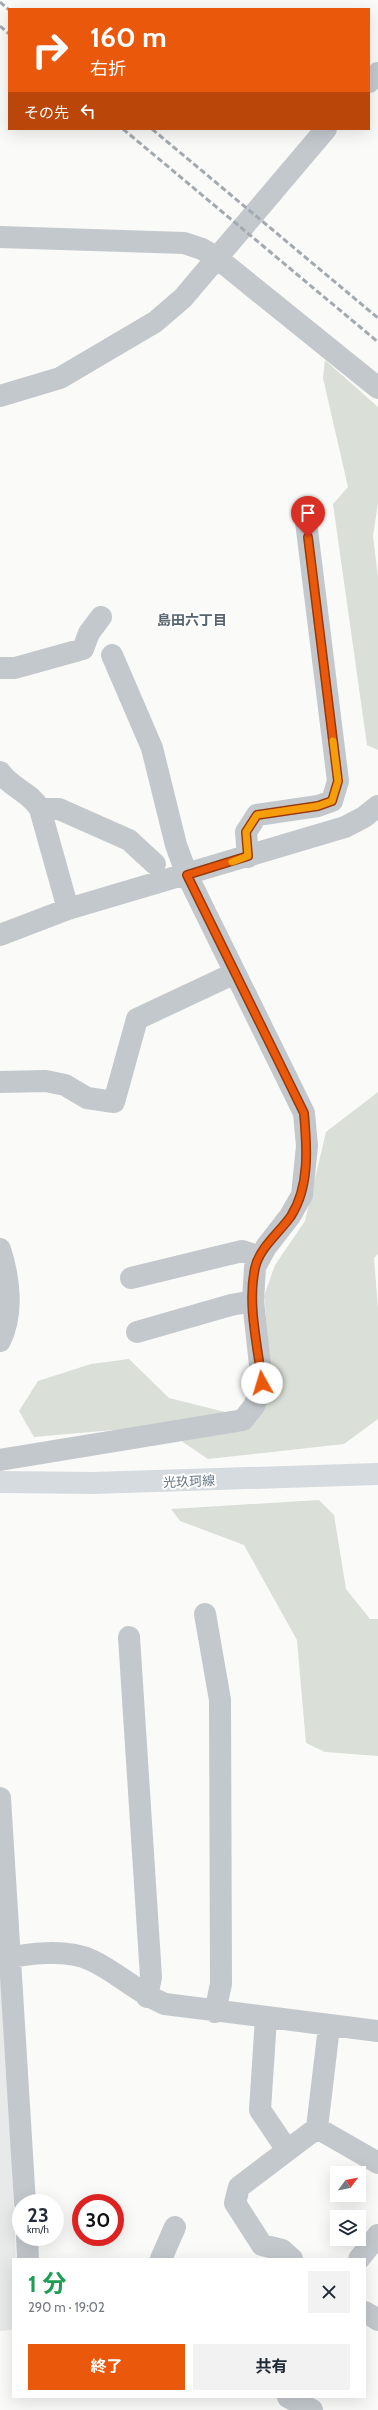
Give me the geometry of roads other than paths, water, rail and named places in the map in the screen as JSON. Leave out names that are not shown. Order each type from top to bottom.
[{"type":"main road","name":"光玖珂線","points":[[0,1482],[124,1483],[378,1474]]},
{"type":"street","points":[[370,81],[378,73]]},
{"type":"street","points":[[0,396],[60,378],[155,322],[183,298],[325,130]]},
{"type":"street","points":[[0,238],[184,243],[202,249],[222,251],[378,388]]},
{"type":"street","points":[[248,856],[246,832],[257,815],[325,804],[332,801],[338,781],[306,522]]},
{"type":"street","points":[[0,668],[16,668],[83,649],[89,632],[101,617]]},
{"type":"street","points":[[0,1460],[243,1420],[254,1406],[262,1383],[253,1301],[255,1267],[260,1257],[290,1216],[302,1195],[306,1146],[304,1113],[187,875],[176,845],[152,748],[112,655]]},
{"type":"street","points":[[0,772],[5,778],[33,797],[40,809],[68,909]]},
{"type":"street","points":[[0,935],[68,909],[345,827],[364,817],[378,806]]},
{"type":"street","points":[[40,809],[59,809],[129,840],[155,864]]},
{"type":"street","points":[[0,1082],[46,1081],[65,1085],[87,1098],[114,1102],[137,1019],[235,973]]},
{"type":"street","points":[[0,1249],[5,1264],[10,1300],[0,1341]]},
{"type":"street","points":[[131,1278],[242,1251],[260,1257]]},
{"type":"street","points":[[136,1332],[232,1305],[253,1301]]},
{"type":"street","points":[[204,1614],[220,1700],[221,1984],[215,2012]]},
{"type":"street","points":[[129,1637],[151,1977],[147,1997]]},
{"type":"street","points":[[0,1798],[5,1958],[24,2194]]},
{"type":"street","points":[[5,1958],[66,1953],[91,1960],[147,1997],[165,2004],[330,2027],[378,2031]]},
{"type":"street","points":[[266,2018],[260,2110],[287,2150]]},
{"type":"street","points":[[291,2258],[282,2250],[262,2245],[235,2203],[239,2187],[317,2128],[330,2027]]},
{"type":"street","points":[[317,2128],[378,2163]]},
{"type":"street","points":[[161,2258],[175,2227]]},
{"type":"street","points":[[360,2258],[378,2235]]},
{"type":"street","points":[[27,2246],[28,2258]]},
{"type":"street","points":[[366,2313],[378,2320]]},
{"type":"street","points":[[290,2398],[312,2410]]},
{"type":"railway","points":[[0,2],[8,9]]},
{"type":"railway","points":[[0,26],[8,33]]},
{"type":"railway","points":[[124,130],[378,342]]},
{"type":"railway","points":[[153,130],[378,318]]},
{"type":"district","name":"島田六丁目","points":[[192,620]]}]
